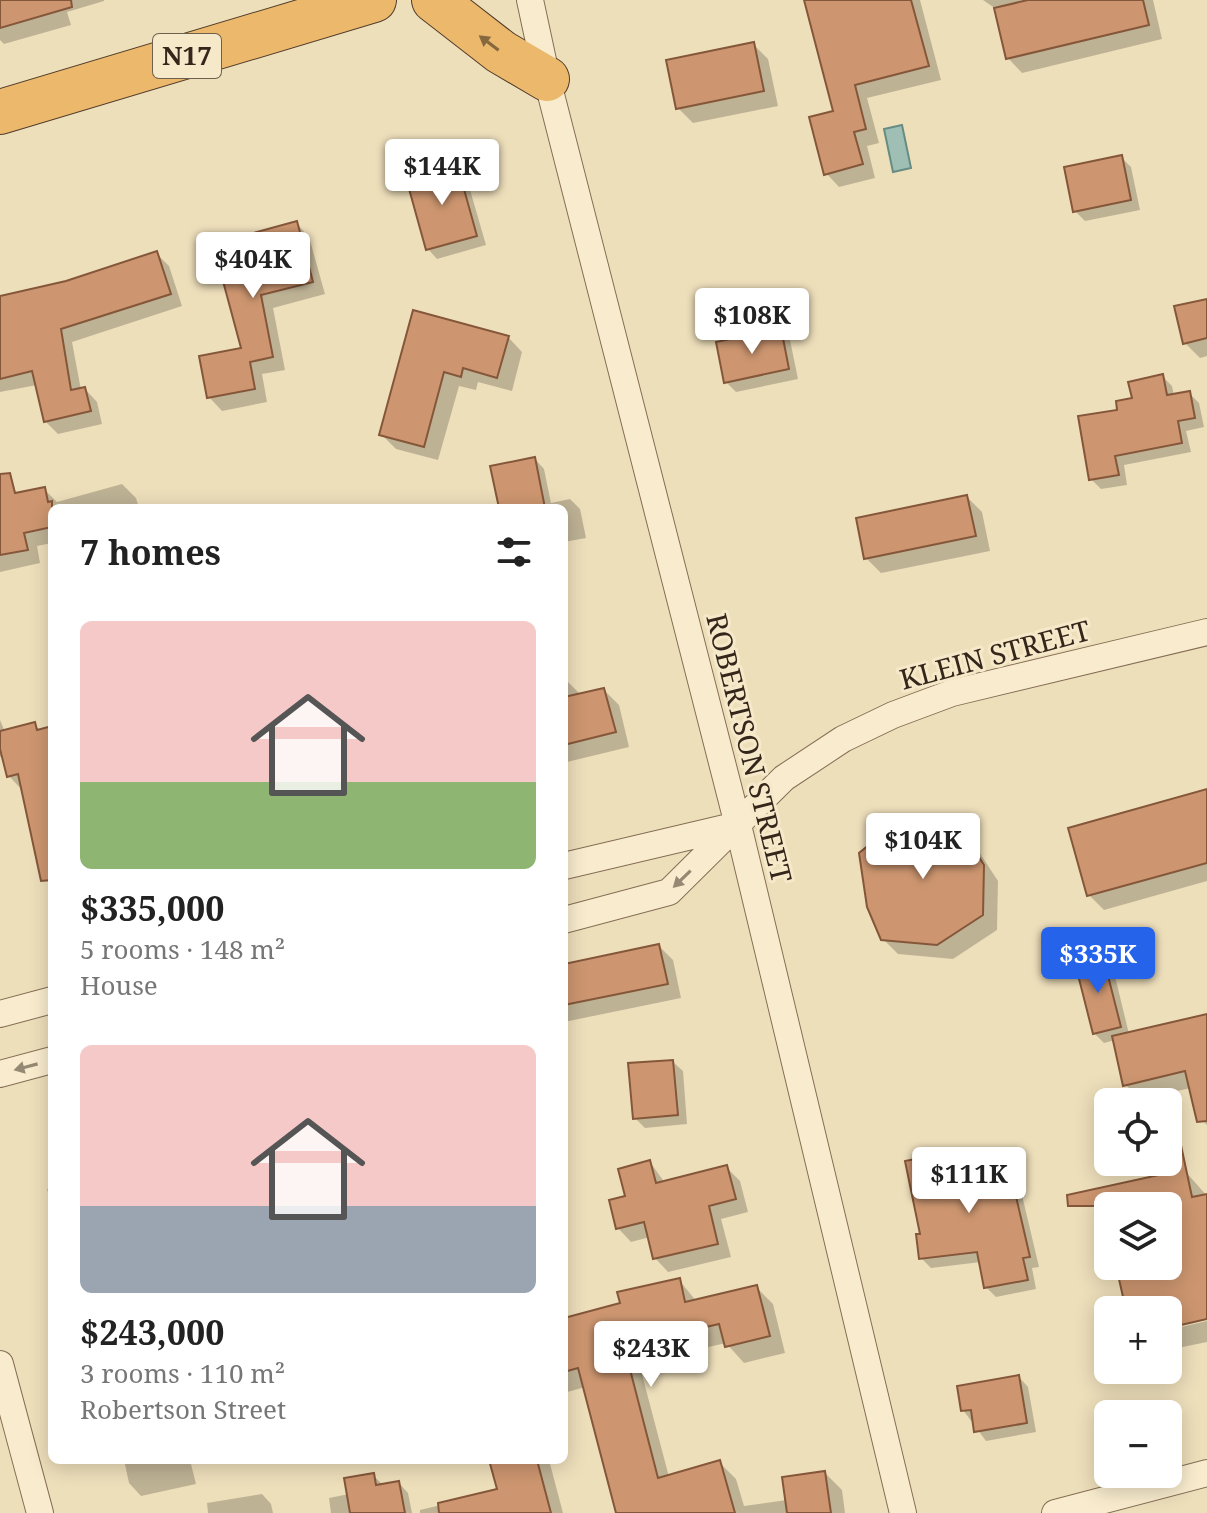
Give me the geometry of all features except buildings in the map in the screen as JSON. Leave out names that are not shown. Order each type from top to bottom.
[{"type":"highway","name":"N17","points":[[0,112],[374,0]]},
{"type":"highway","points":[[434,0],[501,52],[547,79]]},
{"type":"street","name":"ROBERTSON STREET","points":[[530,0],[547,79],[738,825],[903,1513]]},
{"type":"street","name":"KLEIN STREET","points":[[568,919],[669,892],[784,778],[806,761],[893,715],[952,693],[1207,632]]},
{"type":"street","points":[[568,865],[738,825]]},
{"type":"street","points":[[0,1014],[48,1001]]},
{"type":"street","points":[[0,1074],[48,1061]]},
{"type":"street","points":[[0,1364],[40,1513]]},
{"type":"street","points":[[1055,1513],[1207,1473]]},
{"type":"water","points":[[902,125],[911,168],[893,172],[884,129]]}]
